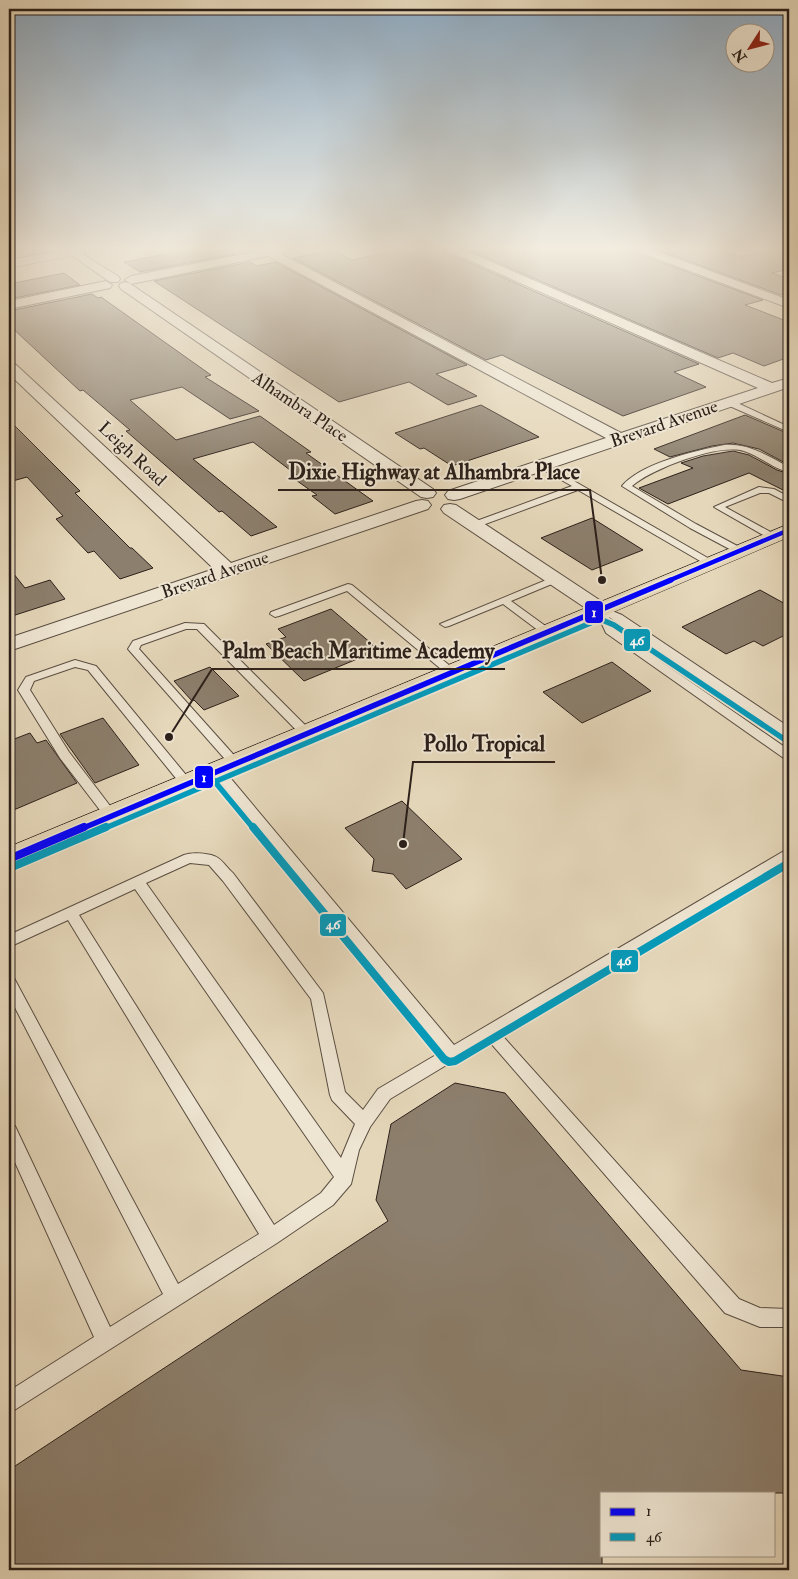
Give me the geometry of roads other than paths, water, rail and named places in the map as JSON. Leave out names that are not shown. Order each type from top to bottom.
[{"type":"main road","points":[[9,858],[781,534]]},
{"type":"street","name":"Alhambra Place","points":[[174,322],[424,499]]},
{"type":"street","points":[[399,322],[619,439]]},
{"type":"street","points":[[619,322],[771,388]]},
{"type":"street","name":"Leigh Road","points":[[9,366],[228,571]]},
{"type":"street","name":"Brevard Avenue","points":[[452,502],[541,466],[789,382]]},
{"type":"street","points":[[424,499],[432,509],[452,502],[474,525],[600,609]]},
{"type":"street","name":"Brevard Avenue","points":[[9,646],[228,571],[424,499]]},
{"type":"lane","points":[[728,402],[789,430]]},
{"type":"lane","points":[[740,550],[693,526],[626,486],[629,482],[652,470],[716,448],[733,447],[745,449],[789,470]]},
{"type":"lane","points":[[541,466],[710,563]]},
{"type":"lane","points":[[474,525],[578,487]]},
{"type":"lane","points":[[781,534],[718,507],[759,490],[771,491],[789,500]]},
{"type":"lane","points":[[445,624],[556,579]]},
{"type":"lane","points":[[275,614],[348,587],[451,672]]},
{"type":"lane","points":[[504,600],[547,632]]},
{"type":"lane","points":[[600,609],[618,617],[789,732]]},
{"type":"lane","points":[[600,609],[610,631],[789,756]]},
{"type":"lane","points":[[306,732],[200,626],[185,626],[137,643],[133,649],[451,1053]]},
{"type":"lane","points":[[111,815],[43,725],[24,690],[30,679],[75,663],[92,668],[187,784]]},
{"type":"lane","points":[[9,1402],[271,1237],[327,1199],[345,1178],[351,1150],[364,1122],[384,1094],[789,853]]},
{"type":"lane","points":[[9,940],[189,858],[213,860],[228,877],[318,997],[338,1095],[364,1122]]},
{"type":"lane","points":[[138,882],[345,1178]]},
{"type":"lane","points":[[71,913],[271,1237]]},
{"type":"lane","points":[[9,982],[175,1298]]},
{"type":"lane","points":[[489,1031],[732,1306],[751,1316],[774,1320],[789,1318]]},
{"type":"lane","points":[[9,1131],[106,1341]]},
{"type":"place","name":"Dixie Highway at Alhambra Place","points":[[602,580]]},
{"type":"place","name":"Palm Beach Maritime Academy","points":[[169,737]]},
{"type":"place","name":"Pollo Tropical","points":[[403,844]]}]
